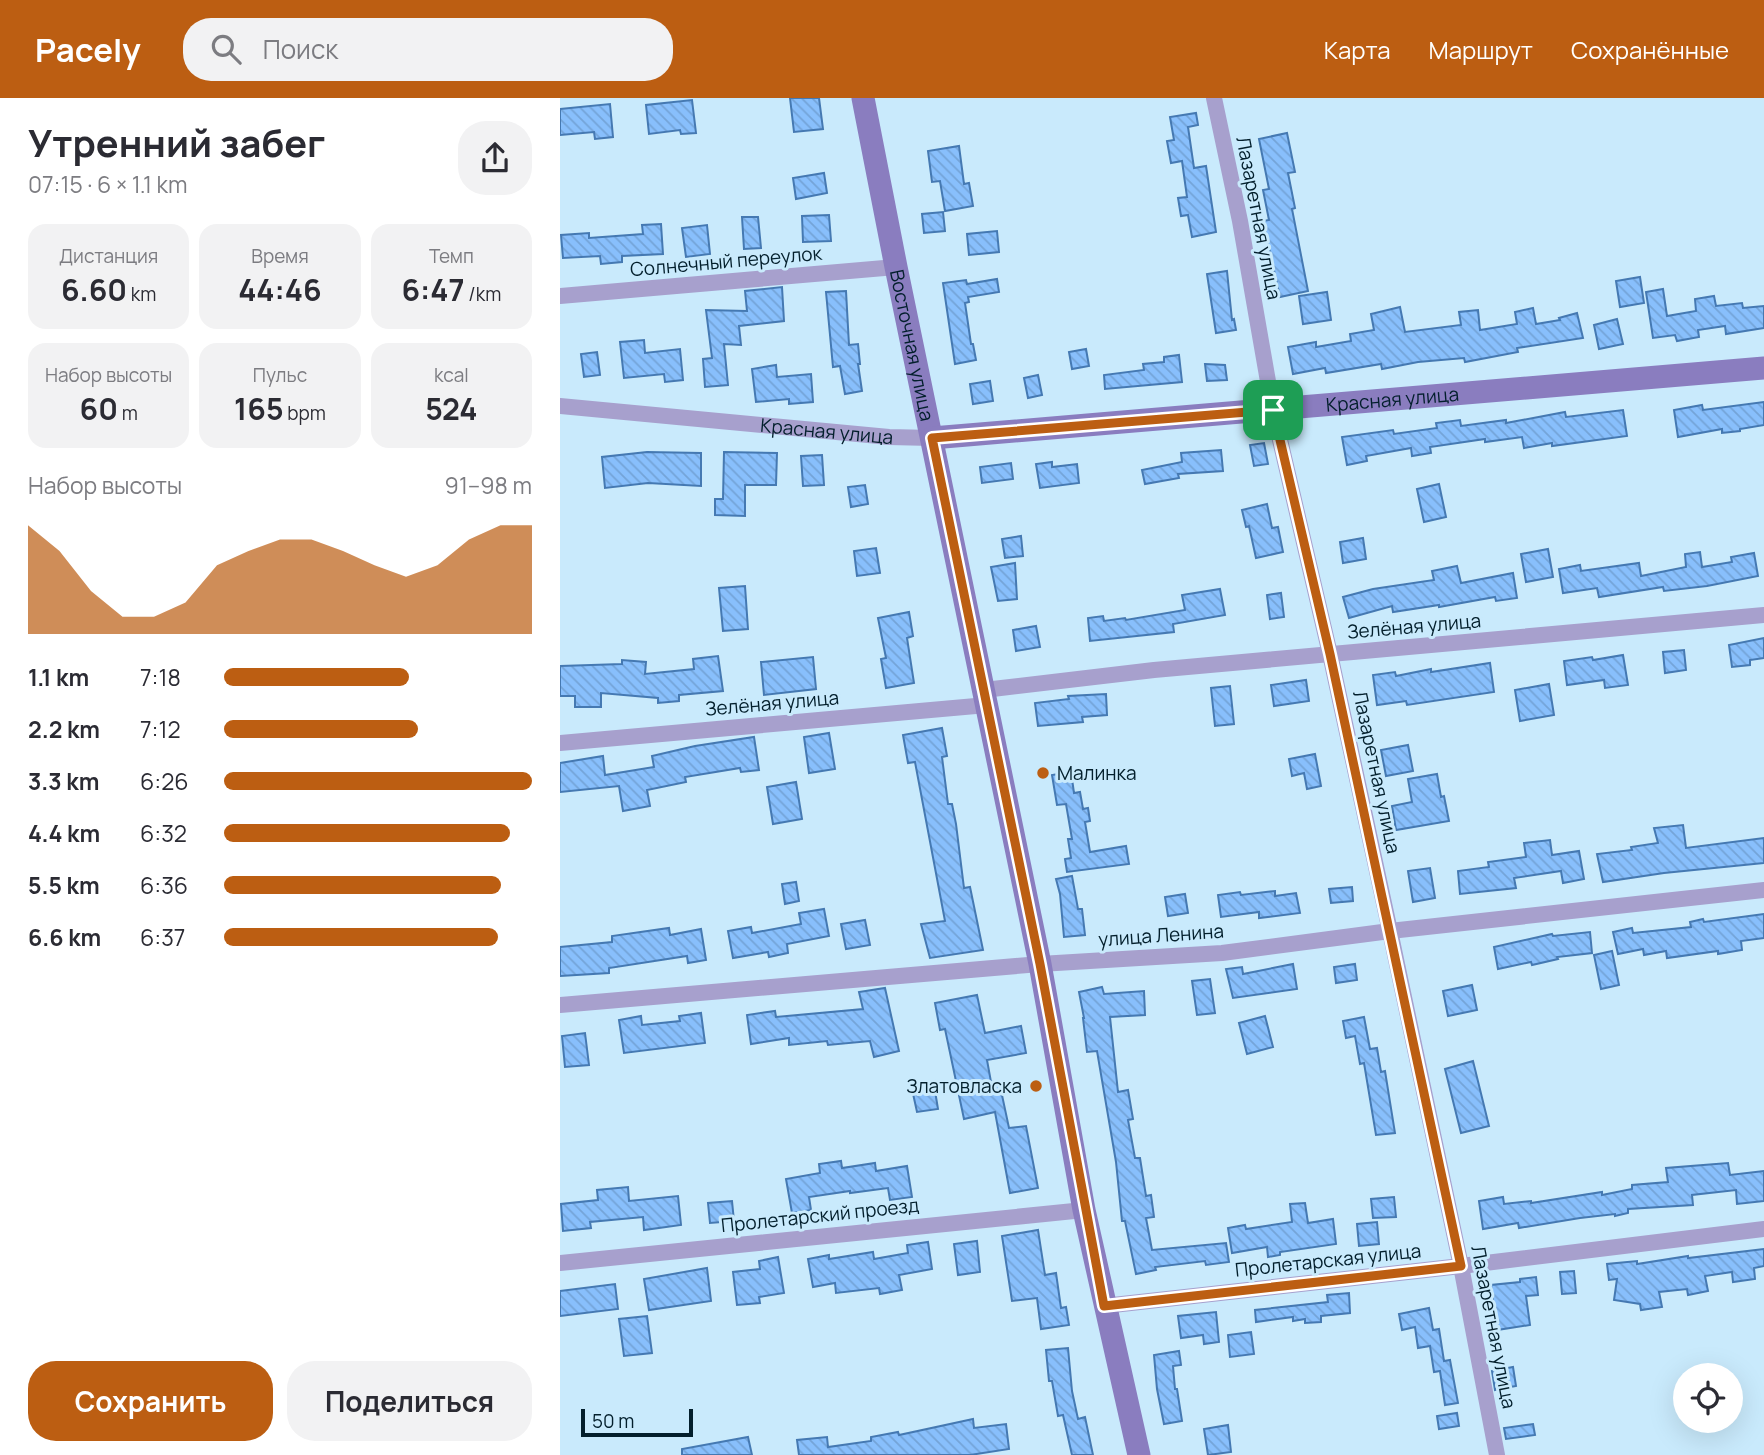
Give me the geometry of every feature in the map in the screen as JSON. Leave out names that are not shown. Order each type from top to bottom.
[{"type":"street","name":"Восточная улица","points":[[863,98],[895,267],[1040,964],[1084,1210],[1139,1455]]},
{"type":"street","name":"Лазаретная улица","points":[[1214,98],[1240,221],[1273,410],[1330,654],[1390,931],[1461,1266],[1497,1455]]},
{"type":"street","name":"Солнечный переулок","points":[[560,296],[895,267]]},
{"type":"street","name":"Красная улица","points":[[560,406],[889,437],[932,438],[1764,368]]},
{"type":"street","name":"Зелёная улица","points":[[560,743],[986,697],[1154,670],[1764,615]]},
{"type":"street","name":"улица Ленина","points":[[560,1005],[1040,964],[1222,953],[1390,931],[1764,890]]},
{"type":"street","name":"Пролетарский проезд","points":[[560,1263],[1084,1210]]},
{"type":"street","name":"Пролетарская улица","points":[[1104,1306],[1461,1266],[1764,1228]]},
{"type":"building","points":[[790,98],[819,98],[823,129],[794,132]]},
{"type":"building","points":[[692,100],[696,133],[681,134],[680,130],[649,134],[646,105]]},
{"type":"building","points":[[610,104],[613,137],[595,139],[594,132],[560,135],[560,109]]},
{"type":"building","points":[[1196,113],[1198,125],[1188,127],[1194,168],[1206,166],[1216,232],[1192,237],[1188,215],[1181,216],[1178,198],[1187,197],[1182,161],[1171,163],[1167,141],[1174,140],[1170,117]]},
{"type":"building","points":[[1287,133],[1295,172],[1288,173],[1295,208],[1292,209],[1308,291],[1280,297],[1263,221],[1269,220],[1263,190],[1269,189],[1259,139]]},
{"type":"building","points":[[959,146],[964,184],[969,183],[973,206],[945,211],[940,181],[932,182],[928,151]]},
{"type":"building","points":[[824,173],[827,193],[796,199],[793,178]]},
{"type":"building","points":[[943,212],[945,231],[924,233],[922,214]]},
{"type":"building","points":[[829,215],[831,241],[803,242],[802,216]]},
{"type":"building","points":[[742,217],[758,217],[761,248],[744,249]]},
{"type":"building","points":[[661,224],[663,254],[622,256],[622,262],[601,264],[600,256],[563,258],[561,235],[589,233],[589,238],[643,234],[642,225]]},
{"type":"building","points":[[707,225],[710,254],[686,257],[682,228]]},
{"type":"building","points":[[997,231],[999,252],[969,255],[967,234]]},
{"type":"building","points":[[1227,271],[1232,320],[1234,319],[1236,330],[1216,333],[1207,274]]},
{"type":"building","points":[[1640,277],[1644,303],[1620,307],[1616,281]]},
{"type":"building","points":[[997,279],[999,292],[968,297],[969,302],[965,303],[976,360],[955,364],[943,283],[966,280],[967,284]]},
{"type":"building","points":[[782,287],[784,321],[739,326],[741,345],[724,344],[728,385],[705,387],[703,359],[712,358],[706,310],[747,311],[745,291]]},
{"type":"building","points":[[1663,289],[1667,316],[1696,311],[1695,299],[1714,296],[1716,306],[1742,303],[1743,308],[1764,306],[1764,328],[1726,334],[1725,326],[1698,330],[1699,337],[1677,341],[1675,335],[1653,338],[1646,292]]},
{"type":"building","points":[[846,291],[849,345],[858,344],[862,391],[845,394],[840,366],[833,367],[826,292]]},
{"type":"building","points":[[1327,292],[1331,320],[1303,324],[1299,296]]},
{"type":"building","points":[[1400,307],[1405,332],[1461,325],[1459,312],[1478,310],[1480,330],[1517,324],[1515,312],[1533,308],[1536,324],[1560,320],[1559,318],[1577,313],[1583,338],[1517,348],[1518,352],[1465,362],[1464,358],[1418,362],[1382,369],[1381,364],[1326,373],[1325,368],[1293,374],[1288,347],[1316,342],[1316,347],[1351,341],[1350,334],[1374,330],[1371,314]]},
{"type":"building","points":[[1617,319],[1623,344],[1599,349],[1594,325]]},
{"type":"building","points":[[644,340],[645,353],[680,349],[683,380],[665,382],[664,374],[624,378],[620,342]]},
{"type":"building","points":[[1086,349],[1089,366],[1072,369],[1069,352]]},
{"type":"building","points":[[597,352],[600,375],[584,377],[581,354]]},
{"type":"building","points":[[1179,355],[1182,382],[1105,389],[1104,375],[1144,370],[1143,364],[1164,362],[1164,357]]},
{"type":"building","points":[[1205,364],[1225,365],[1227,380],[1207,381]]},
{"type":"building","points":[[776,365],[777,377],[811,374],[813,402],[789,404],[789,399],[756,402],[752,369]]},
{"type":"building","points":[[1038,375],[1042,395],[1028,398],[1024,378]]},
{"type":"building","points":[[990,381],[993,401],[973,404],[970,384]]},
{"type":"building","points":[[1764,402],[1764,425],[1740,431],[1722,433],[1722,429],[1678,437],[1674,410],[1702,405],[1703,410]]},
{"type":"building","points":[[1623,410],[1627,436],[1552,446],[1552,443],[1524,448],[1522,437],[1485,442],[1485,439],[1430,447],[1431,453],[1412,456],[1411,448],[1366,456],[1367,461],[1347,465],[1342,437],[1393,430],[1394,434],[1437,428],[1436,423],[1460,420],[1461,426],[1506,420],[1506,423],[1565,412],[1566,417]]},
{"type":"building","points":[[1264,443],[1268,464],[1254,466],[1250,445]]},
{"type":"building","points":[[1221,450],[1223,471],[1178,474],[1179,478],[1145,484],[1142,470],[1182,462],[1181,453]]},
{"type":"building","points":[[647,452],[701,453],[701,486],[648,483],[605,488],[602,457]]},
{"type":"building","points":[[724,452],[777,453],[776,485],[745,485],[745,516],[715,515],[715,499],[723,499]]},
{"type":"building","points":[[822,455],[824,485],[803,486],[801,456]]},
{"type":"building","points":[[1052,462],[1052,467],[1077,464],[1079,483],[1040,488],[1036,464]]},
{"type":"building","points":[[1011,463],[1013,479],[982,483],[980,467]]},
{"type":"building","points":[[1439,484],[1446,517],[1424,522],[1417,489]]},
{"type":"building","points":[[865,485],[868,504],[851,507],[848,487]]},
{"type":"building","points":[[1267,504],[1272,528],[1278,527],[1283,552],[1256,558],[1249,526],[1246,527],[1242,510]]},
{"type":"building","points":[[1021,536],[1023,556],[1005,558],[1002,539]]},
{"type":"building","points":[[1363,538],[1366,559],[1343,563],[1340,542]]},
{"type":"building","points":[[876,548],[880,573],[857,576],[854,551]]},
{"type":"building","points":[[1548,549],[1553,577],[1526,582],[1521,554]]},
{"type":"building","points":[[1700,552],[1702,567],[1732,562],[1731,557],[1754,553],[1758,576],[1707,586],[1664,591],[1663,587],[1599,597],[1597,588],[1563,593],[1559,569],[1580,565],[1581,571],[1639,563],[1641,576],[1686,567],[1685,554]]},
{"type":"building","points":[[1015,563],[1017,599],[998,601],[991,567]]},
{"type":"building","points":[[1457,566],[1461,583],[1513,573],[1517,598],[1496,601],[1495,597],[1393,612],[1392,606],[1349,618],[1343,597],[1373,589],[1434,580],[1432,571]]},
{"type":"building","points":[[745,586],[748,629],[723,631],[719,588]]},
{"type":"building","points":[[1220,589],[1225,615],[1173,624],[1174,632],[1090,641],[1088,618],[1103,616],[1104,621],[1126,620],[1185,610],[1182,595]]},
{"type":"building","points":[[1281,593],[1284,617],[1270,619],[1267,595]]},
{"type":"building","points":[[909,612],[913,636],[907,638],[914,683],[886,688],[881,659],[886,658],[878,618]]},
{"type":"building","points":[[1036,626],[1040,647],[1016,651],[1013,630]]},
{"type":"building","points":[[1764,638],[1764,658],[1750,660],[1750,665],[1732,667],[1729,645]]},
{"type":"building","points":[[1684,650],[1686,670],[1665,673],[1663,652]]},
{"type":"building","points":[[1623,655],[1628,685],[1605,688],[1604,680],[1567,685],[1564,661]]},
{"type":"building","points":[[718,656],[723,691],[679,695],[679,701],[658,703],[658,698],[601,693],[601,707],[575,707],[575,696],[560,696],[560,666],[622,664],[622,660],[646,662],[645,674],[694,669],[693,659]]},
{"type":"building","points":[[813,657],[816,689],[764,695],[761,662]]},
{"type":"building","points":[[1490,663],[1494,692],[1407,705],[1406,701],[1377,705],[1373,675],[1395,672],[1396,676],[1431,669],[1431,672]]},
{"type":"building","points":[[1306,680],[1309,701],[1274,706],[1271,685]]},
{"type":"building","points":[[1549,684],[1554,715],[1520,721],[1515,690]]},
{"type":"building","points":[[1230,686],[1234,724],[1215,726],[1211,688]]},
{"type":"building","points":[[1106,694],[1107,715],[1082,717],[1083,722],[1038,726],[1035,703],[1069,699],[1068,696]]},
{"type":"building","points":[[942,728],[947,756],[942,757],[948,804],[952,804],[956,824],[964,888],[970,887],[983,950],[930,958],[921,924],[945,921],[915,762],[908,763],[903,735]]},
{"type":"building","points":[[829,733],[835,769],[809,773],[804,737]]},
{"type":"building","points":[[754,737],[759,770],[741,772],[740,768],[685,777],[686,782],[647,790],[650,806],[623,811],[619,786],[560,792],[560,763],[603,756],[605,775],[654,767],[652,756]]},
{"type":"building","points":[[1408,745],[1413,771],[1386,776],[1381,750]]},
{"type":"building","points":[[1315,754],[1321,786],[1307,789],[1304,773],[1292,776],[1289,759]]},
{"type":"building","points":[[1071,772],[1074,793],[1080,792],[1083,809],[1088,808],[1090,821],[1085,822],[1090,852],[1126,846],[1129,864],[1067,872],[1065,859],[1071,858],[1068,839],[1072,839],[1066,804],[1057,805],[1052,775]]},
{"type":"building","points":[[1437,774],[1449,821],[1396,830],[1392,806],[1412,802],[1408,779]]},
{"type":"building","points":[[796,782],[802,819],[773,824],[767,787]]},
{"type":"building","points":[[1683,825],[1686,848],[1764,838],[1764,863],[1603,882],[1597,854],[1632,850],[1631,847],[1658,843],[1654,828]]},
{"type":"building","points":[[1550,840],[1552,855],[1579,851],[1584,879],[1563,883],[1561,871],[1514,878],[1516,888],[1460,894],[1458,871],[1489,867],[1488,862],[1526,857],[1524,843]]},
{"type":"building","points":[[1430,868],[1435,898],[1413,902],[1408,871]]},
{"type":"building","points":[[1072,876],[1078,909],[1082,909],[1085,935],[1064,937],[1056,879]]},
{"type":"building","points":[[796,882],[799,901],[785,904],[782,884]]},
{"type":"building","points":[[1352,887],[1353,901],[1331,903],[1329,889]]},
{"type":"building","points":[[1275,891],[1275,896],[1296,893],[1300,913],[1259,918],[1259,912],[1221,917],[1218,895]]},
{"type":"building","points":[[1185,894],[1188,913],[1168,916],[1165,897]]},
{"type":"building","points":[[824,909],[829,936],[787,944],[788,953],[769,957],[768,952],[733,958],[728,931],[751,927],[752,933],[801,924],[799,913]]},
{"type":"building","points":[[1764,914],[1764,938],[1741,941],[1742,950],[1718,954],[1718,951],[1667,958],[1666,951],[1644,955],[1643,949],[1618,954],[1613,932],[1632,928],[1633,933],[1691,927],[1690,922],[1703,919],[1704,922]]},
{"type":"building","points":[[865,920],[870,945],[846,949],[841,924]]},
{"type":"building","points":[[669,928],[670,935],[701,929],[706,960],[688,963],[687,956],[609,968],[609,973],[560,976],[560,947],[612,942],[612,936]]},
{"type":"building","points":[[1590,932],[1592,953],[1498,969],[1494,947],[1552,934]]},
{"type":"building","points":[[1612,951],[1619,985],[1601,989],[1594,955]]},
{"type":"building","points":[[1293,964],[1297,989],[1233,998],[1226,969],[1242,967],[1243,974]]},
{"type":"building","points":[[1355,964],[1357,980],[1336,983],[1334,967]]},
{"type":"building","points":[[1210,979],[1215,1013],[1197,1015],[1192,981]]},
{"type":"building","points":[[1472,985],[1477,1010],[1448,1016],[1443,991]]},
{"type":"building","points":[[1102,987],[1104,994],[1144,991],[1145,1015],[1110,1017],[1118,1092],[1128,1090],[1133,1119],[1128,1120],[1135,1158],[1140,1158],[1146,1196],[1151,1195],[1154,1217],[1146,1218],[1152,1250],[1226,1243],[1229,1262],[1206,1265],[1205,1261],[1155,1267],[1156,1270],[1136,1274],[1125,1221],[1122,1221],[1116,1162],[1097,1051],[1087,1052],[1079,992]]},
{"type":"building","points":[[885,988],[899,1051],[874,1057],[870,1041],[828,1045],[827,1041],[789,1045],[789,1038],[751,1044],[747,1015],[775,1011],[776,1017],[863,1009],[859,992]]},
{"type":"building","points":[[977,995],[985,1033],[1021,1026],[1026,1053],[987,1060],[991,1082],[999,1081],[1009,1128],[1026,1126],[1038,1188],[1010,1193],[995,1112],[964,1119],[945,1029],[940,1030],[935,1003]]},
{"type":"building","points":[[701,1013],[705,1043],[624,1053],[619,1020],[641,1016],[642,1025],[680,1021],[679,1016]]},
{"type":"building","points":[[1265,1016],[1273,1047],[1247,1054],[1239,1023]]},
{"type":"building","points":[[1364,1017],[1370,1049],[1377,1048],[1381,1072],[1385,1071],[1395,1133],[1376,1135],[1364,1063],[1360,1064],[1355,1036],[1346,1038],[1343,1021]]},
{"type":"building","points":[[585,1033],[589,1065],[565,1067],[562,1036]]},
{"type":"building","points":[[1473,1061],[1489,1126],[1461,1133],[1445,1069]]},
{"type":"building","points":[[934,1085],[938,1109],[917,1112],[912,1089]]},
{"type":"building","points":[[841,1161],[842,1168],[875,1163],[876,1171],[907,1166],[912,1197],[890,1200],[888,1188],[850,1191],[809,1197],[811,1210],[792,1213],[786,1179],[820,1173],[819,1164]]},
{"type":"building","points":[[1728,1163],[1730,1175],[1764,1171],[1764,1201],[1737,1204],[1736,1190],[1692,1195],[1693,1205],[1628,1209],[1628,1213],[1615,1216],[1580,1218],[1519,1228],[1518,1223],[1483,1229],[1479,1201],[1503,1197],[1504,1204],[1531,1203],[1602,1192],[1602,1195],[1632,1189],[1632,1185],[1668,1182],[1666,1168]]},
{"type":"building","points":[[628,1187],[629,1201],[678,1196],[681,1225],[644,1230],[643,1217],[590,1222],[591,1228],[563,1231],[561,1204],[598,1200],[597,1190]]},
{"type":"building","points":[[1394,1197],[1396,1217],[1373,1218],[1371,1199]]},
{"type":"building","points":[[732,1201],[734,1221],[710,1223],[708,1203]]},
{"type":"building","points":[[1305,1203],[1308,1223],[1333,1219],[1336,1244],[1280,1252],[1280,1255],[1268,1257],[1267,1247],[1232,1253],[1228,1228],[1245,1225],[1246,1229],[1292,1222],[1290,1204]]},
{"type":"building","points":[[1377,1222],[1379,1244],[1359,1246],[1357,1224]]},
{"type":"building","points":[[1038,1230],[1045,1275],[1056,1273],[1061,1308],[1066,1307],[1069,1325],[1041,1329],[1037,1298],[1012,1301],[1002,1236]]},
{"type":"building","points":[[977,1241],[980,1272],[958,1275],[954,1244]]},
{"type":"building","points":[[928,1242],[932,1269],[899,1275],[902,1290],[880,1294],[879,1288],[836,1293],[835,1283],[813,1287],[808,1259],[829,1255],[829,1259],[873,1252],[874,1259],[908,1253],[907,1245]]},
{"type":"building","points":[[1764,1249],[1764,1266],[1754,1268],[1755,1279],[1733,1282],[1732,1272],[1705,1276],[1708,1291],[1688,1295],[1687,1289],[1659,1292],[1662,1307],[1641,1310],[1640,1304],[1614,1300],[1617,1279],[1609,1280],[1607,1264],[1637,1261],[1637,1264]]},
{"type":"building","points":[[778,1257],[784,1293],[759,1297],[760,1303],[737,1305],[733,1272],[760,1269],[759,1261]]},
{"type":"building","points":[[707,1268],[711,1301],[649,1310],[644,1279]]},
{"type":"building","points":[[1574,1271],[1576,1293],[1562,1294],[1560,1272]]},
{"type":"building","points":[[1536,1277],[1538,1295],[1526,1296],[1530,1325],[1497,1330],[1491,1285],[1520,1282],[1520,1279]]},
{"type":"building","points":[[615,1284],[618,1309],[560,1316],[560,1291]]},
{"type":"building","points":[[1349,1293],[1350,1313],[1321,1316],[1321,1322],[1305,1323],[1305,1319],[1293,1321],[1293,1317],[1256,1322],[1255,1310],[1328,1302],[1327,1295]]},
{"type":"building","points":[[1429,1308],[1433,1330],[1439,1329],[1444,1361],[1450,1360],[1458,1403],[1445,1405],[1440,1371],[1434,1372],[1430,1346],[1418,1348],[1415,1327],[1402,1330],[1399,1314]]},
{"type":"building","points":[[1216,1312],[1219,1342],[1204,1344],[1203,1335],[1181,1338],[1178,1316]]},
{"type":"building","points":[[647,1316],[652,1353],[624,1356],[619,1319]]},
{"type":"building","points":[[1251,1332],[1254,1354],[1230,1357],[1228,1335]]},
{"type":"building","points":[[1068,1348],[1078,1419],[1085,1417],[1093,1455],[1072,1455],[1063,1415],[1058,1416],[1052,1381],[1049,1381],[1046,1350]]},
{"type":"building","points":[[1179,1351],[1181,1365],[1173,1366],[1182,1421],[1164,1424],[1154,1355]]},
{"type":"building","points":[[1513,1367],[1516,1386],[1495,1390],[1492,1371]]},
{"type":"building","points":[[1457,1413],[1459,1426],[1439,1429],[1437,1416]]},
{"type":"building","points":[[973,1419],[974,1428],[1006,1424],[1009,1449],[970,1455],[799,1455],[797,1440],[827,1437],[828,1447],[871,1441],[871,1437],[898,1432],[899,1435]]},
{"type":"building","points":[[1533,1424],[1535,1435],[1506,1439],[1504,1428]]},
{"type":"building","points":[[1228,1425],[1231,1452],[1208,1455],[1204,1429]]},
{"type":"building","points":[[748,1437],[752,1455],[682,1455],[682,1449]]},
{"type":"place","name":"Малинка","points":[[1043,773]]},
{"type":"place","name":"Златовласка","points":[[1036,1086]]},
{"type":"route","points":[[1273,410],[1330,654],[1461,1266],[1104,1306],[1040,964],[932,438],[1273,410]]}]
